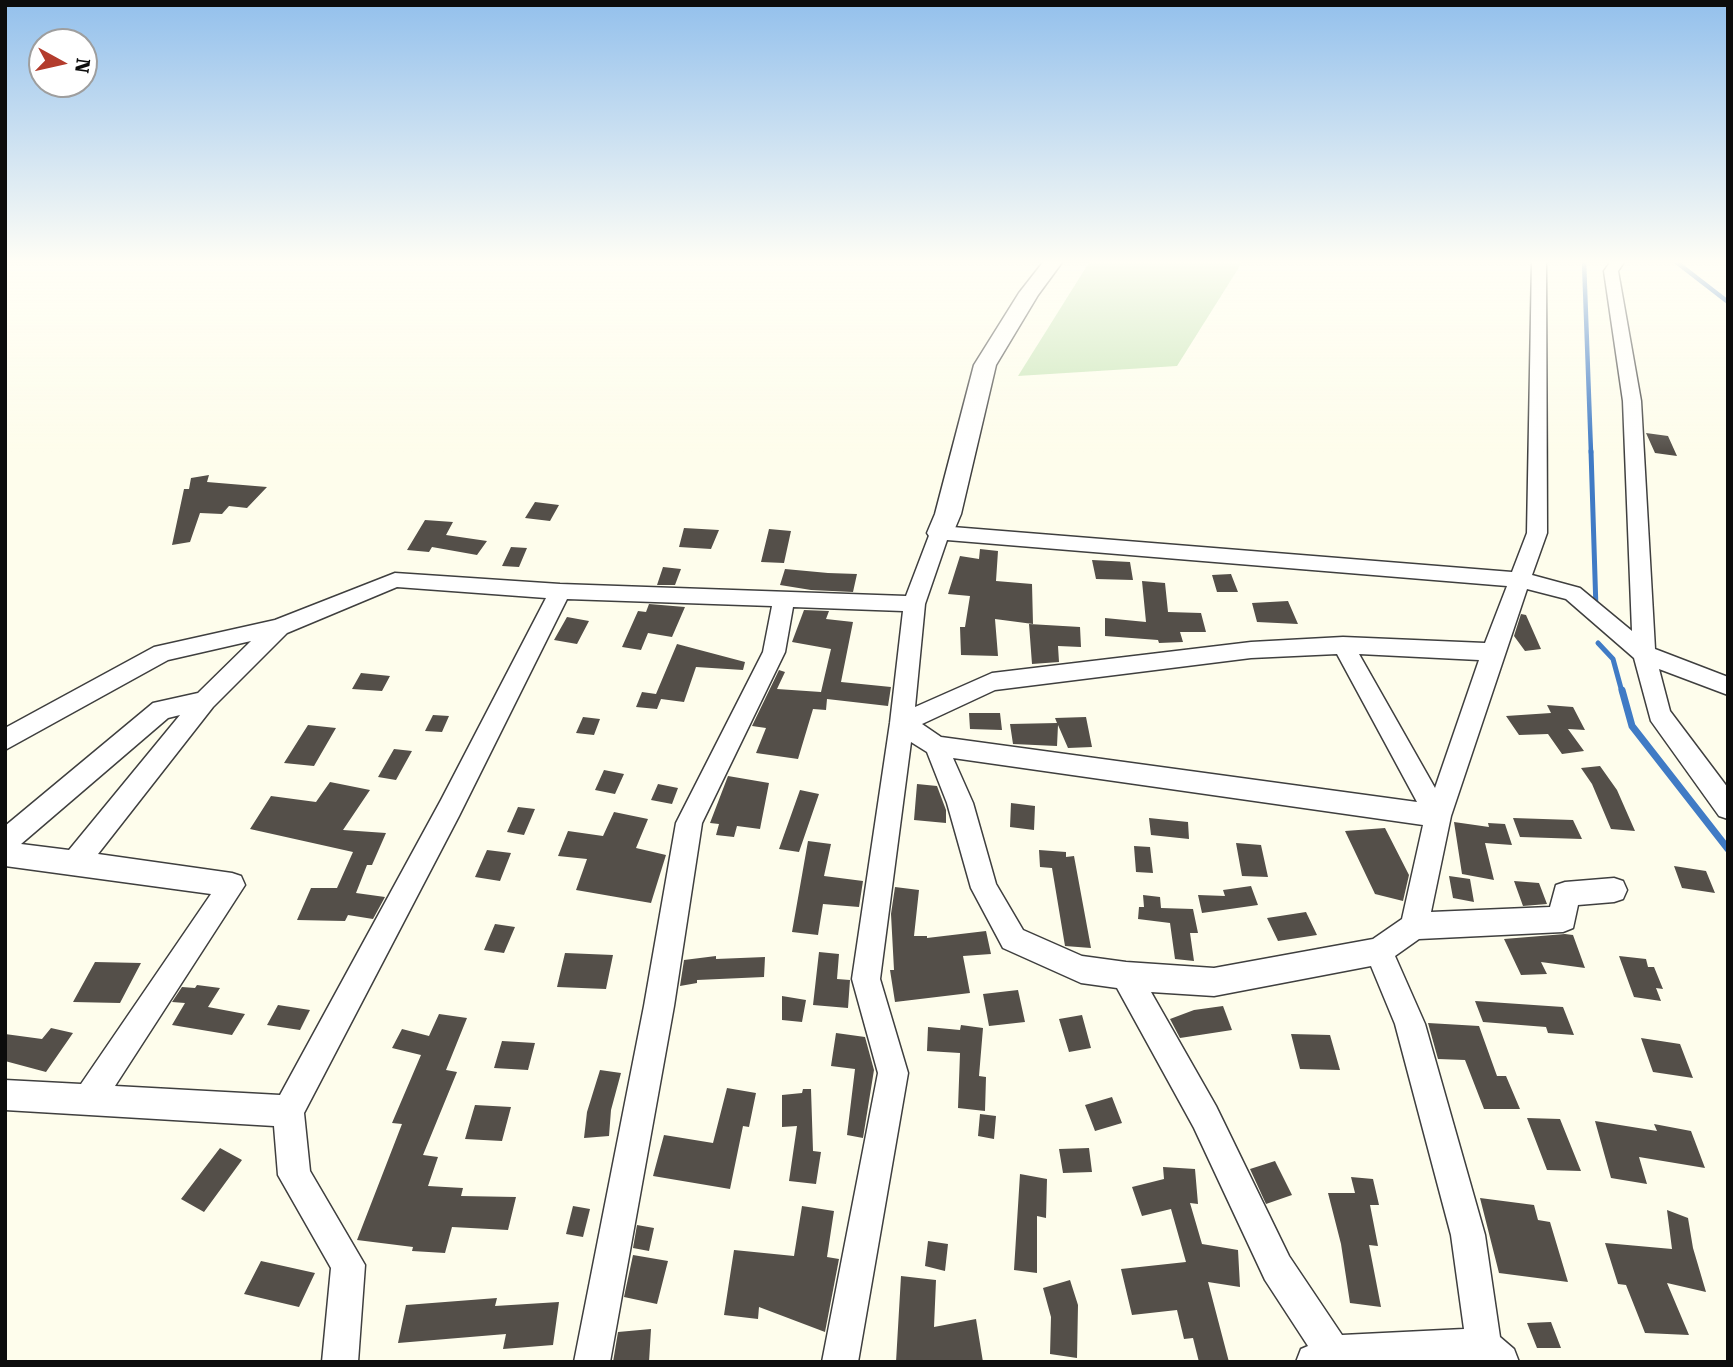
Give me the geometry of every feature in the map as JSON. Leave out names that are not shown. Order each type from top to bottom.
[{"type":"street","points":[[841,1362],[893,1073],[866,979],[902,723],[914,604],[948,514],[985,365],[1010,325]]},
{"type":"street","points":[[1414,926],[1438,816],[1493,652],[1522,580],[1537,533],[1539,325]]},
{"type":"street","points":[[1620,325],[1632,401],[1644,654],[1659,714],[1728,808]]},
{"type":"street","points":[[940,533],[1522,580],[1573,593],[1644,654],[1728,686]]},
{"type":"street","points":[[5,740],[163,653],[279,627],[395,580],[560,591],[914,604]]},
{"type":"street","points":[[340,1362],[348,1265],[294,1175],[288,1111],[450,807],[560,591]]},
{"type":"street","points":[[592,1362],[659,1006],[689,823],[774,653],[784,601]]},
{"type":"street","points":[[75,862],[205,701],[279,627]]},
{"type":"street","points":[[902,723],[992,682],[1251,650],[1343,645],[1493,652]]},
{"type":"street","points":[[1343,645],[1438,816]]},
{"type":"street","points":[[5,842],[161,710],[205,701]]},
{"type":"street","points":[[902,723],[936,746],[1438,816]]},
{"type":"street","points":[[936,746],[960,803],[984,888],[1013,939],[1082,969],[1126,976],[1214,982],[1379,951],[1414,926],[1563,919],[1565,894],[1614,890]]},
{"type":"street","points":[[5,854],[232,885],[88,1100]]},
{"type":"street","points":[[1126,976],[1205,1117],[1323,1357],[1493,1354],[1468,1235],[1410,1024],[1379,951]]},
{"type":"street","points":[[5,1095],[288,1111]]},
{"type":"green space","points":[[1050,325],[1203,325],[1177,366],[1018,376]]},
{"type":"building","points":[[1646,433],[1668,436],[1677,456],[1655,453]]},
{"type":"building","points":[[209,475],[207,482],[267,487],[247,508],[229,506],[222,514],[200,513],[190,542],[172,545],[184,489],[189,489],[191,478]]},
{"type":"building","points":[[535,502],[559,505],[550,521],[525,518]]},
{"type":"building","points":[[425,520],[453,522],[446,535],[487,541],[477,555],[432,547],[429,552],[407,550]]},
{"type":"building","points":[[684,528],[719,530],[711,549],[679,547]]},
{"type":"building","points":[[769,529],[791,531],[784,563],[761,562]]},
{"type":"building","points":[[511,547],[527,548],[519,567],[502,566]]},
{"type":"building","points":[[980,549],[998,551],[996,581],[1032,584],[1033,624],[995,619],[998,656],[961,655],[960,627],[965,627],[970,596],[948,594],[960,556],[979,559]]},
{"type":"building","points":[[1092,560],[1130,562],[1133,580],[1096,579]]},
{"type":"building","points":[[663,567],[681,569],[675,585],[657,585]]},
{"type":"building","points":[[785,569],[857,574],[853,592],[811,590],[780,585]]},
{"type":"building","points":[[1231,574],[1238,592],[1217,592],[1212,575]]},
{"type":"building","points":[[1142,581],[1165,583],[1168,612],[1201,613],[1206,632],[1180,632],[1183,642],[1159,643],[1158,640],[1105,636],[1105,618],[1146,622]]},
{"type":"building","points":[[1288,601],[1298,624],[1257,622],[1252,603]]},
{"type":"building","points":[[649,604],[685,607],[672,637],[648,633],[641,650],[622,647],[638,611],[646,612]]},
{"type":"building","points":[[804,610],[829,611],[826,619],[853,622],[841,682],[891,687],[888,706],[827,699],[826,710],[813,709],[798,759],[756,753],[766,728],[752,726],[779,670],[785,672],[777,689],[821,692],[831,649],[792,642]]},
{"type":"building","points":[[1521,614],[1526,615],[1541,649],[1525,651],[1514,636]]},
{"type":"building","points":[[567,617],[589,621],[577,644],[554,640]]},
{"type":"building","points":[[1029,624],[1080,627],[1081,647],[1058,646],[1059,662],[1032,664]]},
{"type":"building","points":[[677,644],[745,662],[743,670],[696,667],[684,702],[661,699],[657,709],[636,707],[642,692],[656,694]]},
{"type":"building","points":[[361,673],[390,676],[382,691],[352,689]]},
{"type":"building","points":[[1547,705],[1573,707],[1585,730],[1568,729],[1584,751],[1562,754],[1548,734],[1519,735],[1506,716],[1551,713]]},
{"type":"building","points":[[969,713],[1000,713],[1002,730],[970,729]]},
{"type":"building","points":[[433,715],[449,716],[442,732],[425,731]]},
{"type":"building","points":[[583,717],[600,719],[594,735],[576,733]]},
{"type":"building","points":[[1086,717],[1092,747],[1068,748],[1058,725],[1057,746],[1013,744],[1010,724],[1057,723],[1055,718]]},
{"type":"building","points":[[308,725],[336,728],[314,766],[284,763]]},
{"type":"building","points":[[394,749],[412,751],[396,780],[378,777]]},
{"type":"building","points":[[1600,766],[1617,790],[1635,831],[1611,829],[1592,784],[1581,768]]},
{"type":"building","points":[[604,770],[624,774],[615,794],[595,790]]},
{"type":"building","points":[[728,776],[769,783],[760,829],[737,826],[734,837],[716,835],[719,824],[710,823]]},
{"type":"building","points":[[330,782],[370,790],[343,830],[386,833],[372,865],[367,865],[356,893],[385,897],[373,919],[348,915],[345,921],[297,920],[311,888],[337,888],[353,852],[250,829],[271,796],[316,802]]},
{"type":"building","points":[[658,784],[678,788],[672,804],[651,800]]},
{"type":"building","points":[[917,784],[937,786],[946,810],[946,823],[914,820]]},
{"type":"building","points":[[800,790],[819,794],[799,852],[779,849]]},
{"type":"building","points":[[1011,803],[1035,806],[1034,830],[1010,827]]},
{"type":"building","points":[[518,807],[535,809],[524,835],[507,832]]},
{"type":"building","points":[[614,812],[648,819],[636,848],[666,855],[651,903],[576,890],[587,859],[558,856],[568,831],[603,836]]},
{"type":"building","points":[[1149,818],[1188,822],[1189,839],[1151,835]]},
{"type":"building","points":[[1513,818],[1573,820],[1582,839],[1520,837]]},
{"type":"building","points":[[1454,822],[1489,827],[1488,823],[1505,824],[1512,845],[1485,843],[1494,880],[1462,874]]},
{"type":"building","points":[[1385,828],[1409,875],[1403,901],[1375,894],[1345,831]]},
{"type":"building","points":[[808,841],[831,844],[824,876],[863,881],[859,907],[823,904],[818,935],[792,932]]},
{"type":"building","points":[[1236,843],[1261,845],[1268,877],[1242,876]]},
{"type":"building","points":[[1134,846],[1150,847],[1153,873],[1136,872]]},
{"type":"building","points":[[487,850],[511,853],[500,881],[475,877]]},
{"type":"building","points":[[1039,850],[1066,852],[1066,857],[1074,856],[1091,948],[1065,946],[1052,868],[1040,867]]},
{"type":"building","points":[[1674,866],[1706,871],[1715,893],[1682,888]]},
{"type":"building","points":[[1449,876],[1470,879],[1474,902],[1453,898]]},
{"type":"building","points":[[1514,881],[1539,883],[1547,904],[1523,906]]},
{"type":"building","points":[[1251,886],[1258,905],[1202,913],[1198,895],[1225,896],[1223,890]]},
{"type":"building","points":[[895,887],[919,890],[914,936],[927,938],[986,931],[991,954],[963,956],[970,993],[895,1002],[890,970],[894,970],[891,914]]},
{"type":"building","points":[[1143,895],[1160,897],[1161,908],[1193,909],[1198,933],[1190,933],[1194,961],[1175,959],[1170,923],[1138,919],[1139,907],[1144,907]]},
{"type":"building","points":[[1306,912],[1317,935],[1278,941],[1267,918]]},
{"type":"building","points":[[495,924],[515,927],[504,953],[484,950]]},
{"type":"building","points":[[1573,935],[1585,968],[1541,962],[1547,974],[1521,975],[1504,939]]},
{"type":"building","points":[[819,952],[839,954],[837,979],[850,980],[848,1008],[813,1005]]},
{"type":"building","points":[[565,953],[613,955],[606,989],[557,987]]},
{"type":"building","points":[[716,956],[716,959],[765,957],[764,977],[697,980],[697,983],[680,986],[684,960]]},
{"type":"building","points":[[1619,956],[1646,959],[1648,967],[1654,967],[1663,989],[1656,988],[1661,1001],[1634,997]]},
{"type":"building","points":[[95,962],[141,963],[120,1003],[73,1002]]},
{"type":"building","points":[[197,985],[220,988],[208,1007],[245,1014],[232,1035],[172,1025],[185,1003],[172,1002],[182,987],[195,988]]},
{"type":"building","points":[[1018,990],[1025,1022],[989,1026],[983,994]]},
{"type":"building","points":[[782,996],[806,1000],[802,1022],[782,1020]]},
{"type":"building","points":[[1475,1001],[1563,1007],[1574,1035],[1548,1033],[1546,1027],[1483,1022]]},
{"type":"building","points":[[278,1005],[310,1010],[300,1030],[267,1025]]},
{"type":"building","points":[[1223,1006],[1232,1030],[1180,1038],[1170,1019],[1194,1010]]},
{"type":"building","points":[[439,1014],[467,1018],[446,1070],[457,1072],[423,1155],[438,1157],[428,1186],[463,1188],[461,1196],[516,1197],[508,1230],[452,1227],[445,1253],[412,1251],[413,1247],[357,1240],[402,1124],[392,1123],[421,1055],[392,1048],[402,1029],[429,1036]]},
{"type":"building","points":[[1082,1015],[1091,1048],[1069,1052],[1059,1019]]},
{"type":"building","points":[[1428,1023],[1479,1026],[1497,1076],[1506,1076],[1520,1109],[1484,1109],[1465,1060],[1438,1059]]},
{"type":"building","points":[[961,1025],[983,1028],[979,1076],[986,1077],[985,1111],[958,1108],[960,1053],[927,1051],[928,1027],[960,1030]]},
{"type":"building","points":[[51,1028],[73,1033],[46,1072],[5,1061],[5,1034],[42,1039]]},
{"type":"building","points":[[836,1033],[865,1037],[874,1070],[863,1138],[847,1135],[855,1069],[831,1066]]},
{"type":"building","points":[[1291,1034],[1330,1035],[1340,1070],[1300,1069]]},
{"type":"building","points":[[1641,1038],[1680,1044],[1693,1078],[1653,1072]]},
{"type":"building","points":[[502,1041],[535,1043],[528,1070],[494,1068]]},
{"type":"building","points":[[600,1070],[621,1073],[611,1110],[609,1136],[584,1138],[587,1112]]},
{"type":"building","points":[[727,1088],[756,1093],[749,1127],[743,1126],[730,1189],[653,1176],[664,1135],[713,1143]]},
{"type":"building","points":[[803,1089],[811,1089],[813,1151],[821,1152],[816,1184],[789,1181],[797,1126],[782,1127],[782,1095],[802,1093]]},
{"type":"building","points":[[1112,1097],[1122,1123],[1095,1131],[1085,1105]]},
{"type":"building","points":[[475,1105],[511,1107],[502,1141],[465,1139]]},
{"type":"building","points":[[980,1114],[996,1116],[994,1139],[978,1136]]},
{"type":"building","points":[[1527,1118],[1560,1119],[1581,1171],[1547,1170]]},
{"type":"building","points":[[1595,1121],[1657,1131],[1654,1124],[1691,1131],[1705,1168],[1639,1157],[1647,1184],[1611,1178]]},
{"type":"building","points":[[220,1148],[242,1160],[204,1212],[181,1199]]},
{"type":"building","points":[[1089,1148],[1092,1172],[1063,1173],[1059,1149]]},
{"type":"building","points":[[1275,1161],[1292,1195],[1266,1204],[1250,1169]]},
{"type":"building","points":[[1163,1167],[1195,1169],[1198,1204],[1190,1203],[1202,1244],[1238,1250],[1240,1287],[1208,1282],[1229,1362],[1199,1362],[1193,1338],[1184,1339],[1177,1310],[1132,1315],[1121,1269],[1186,1262],[1171,1209],[1142,1216],[1132,1187],[1164,1179]]},
{"type":"building","points":[[1020,1174],[1047,1179],[1046,1218],[1037,1216],[1037,1273],[1014,1270]]},
{"type":"building","points":[[1351,1177],[1373,1179],[1379,1205],[1370,1205],[1378,1246],[1369,1245],[1381,1307],[1350,1303],[1341,1244],[1328,1193],[1355,1193]]},
{"type":"building","points":[[1480,1198],[1534,1205],[1538,1220],[1550,1222],[1568,1282],[1499,1273]]},
{"type":"building","points":[[573,1206],[590,1209],[583,1237],[566,1234]]},
{"type":"building","points":[[802,1206],[834,1211],[827,1257],[839,1259],[825,1332],[759,1307],[758,1319],[724,1315],[734,1250],[794,1256]]},
{"type":"building","points":[[1667,1210],[1688,1218],[1693,1248],[1706,1292],[1667,1283],[1689,1335],[1645,1333],[1626,1285],[1618,1284],[1605,1243],[1672,1249]]},
{"type":"building","points":[[637,1225],[654,1228],[649,1251],[633,1248]]},
{"type":"building","points":[[928,1241],[948,1244],[945,1271],[925,1266]]},
{"type":"building","points":[[633,1255],[668,1261],[657,1304],[624,1297]]},
{"type":"building","points":[[261,1261],[315,1273],[299,1307],[244,1294]]},
{"type":"building","points":[[901,1276],[936,1280],[934,1327],[976,1319],[983,1362],[896,1362]]},
{"type":"building","points":[[1070,1280],[1078,1305],[1077,1358],[1050,1354],[1051,1317],[1043,1288]]},
{"type":"building","points":[[497,1298],[495,1306],[559,1302],[553,1345],[503,1349],[506,1334],[398,1343],[406,1305]]},
{"type":"building","points":[[1551,1322],[1561,1348],[1537,1348],[1527,1323]]},
{"type":"building","points":[[651,1329],[649,1362],[613,1362],[618,1332]]},
{"type":"waterway","points":[[1586,325],[1591,453]]},
{"type":"waterway","points":[[1591,451],[1596,609]]},
{"type":"waterway","points":[[1598,643],[1613,659],[1622,692]]},
{"type":"waterway","points":[[1622,690],[1632,726],[1728,849]]}]
